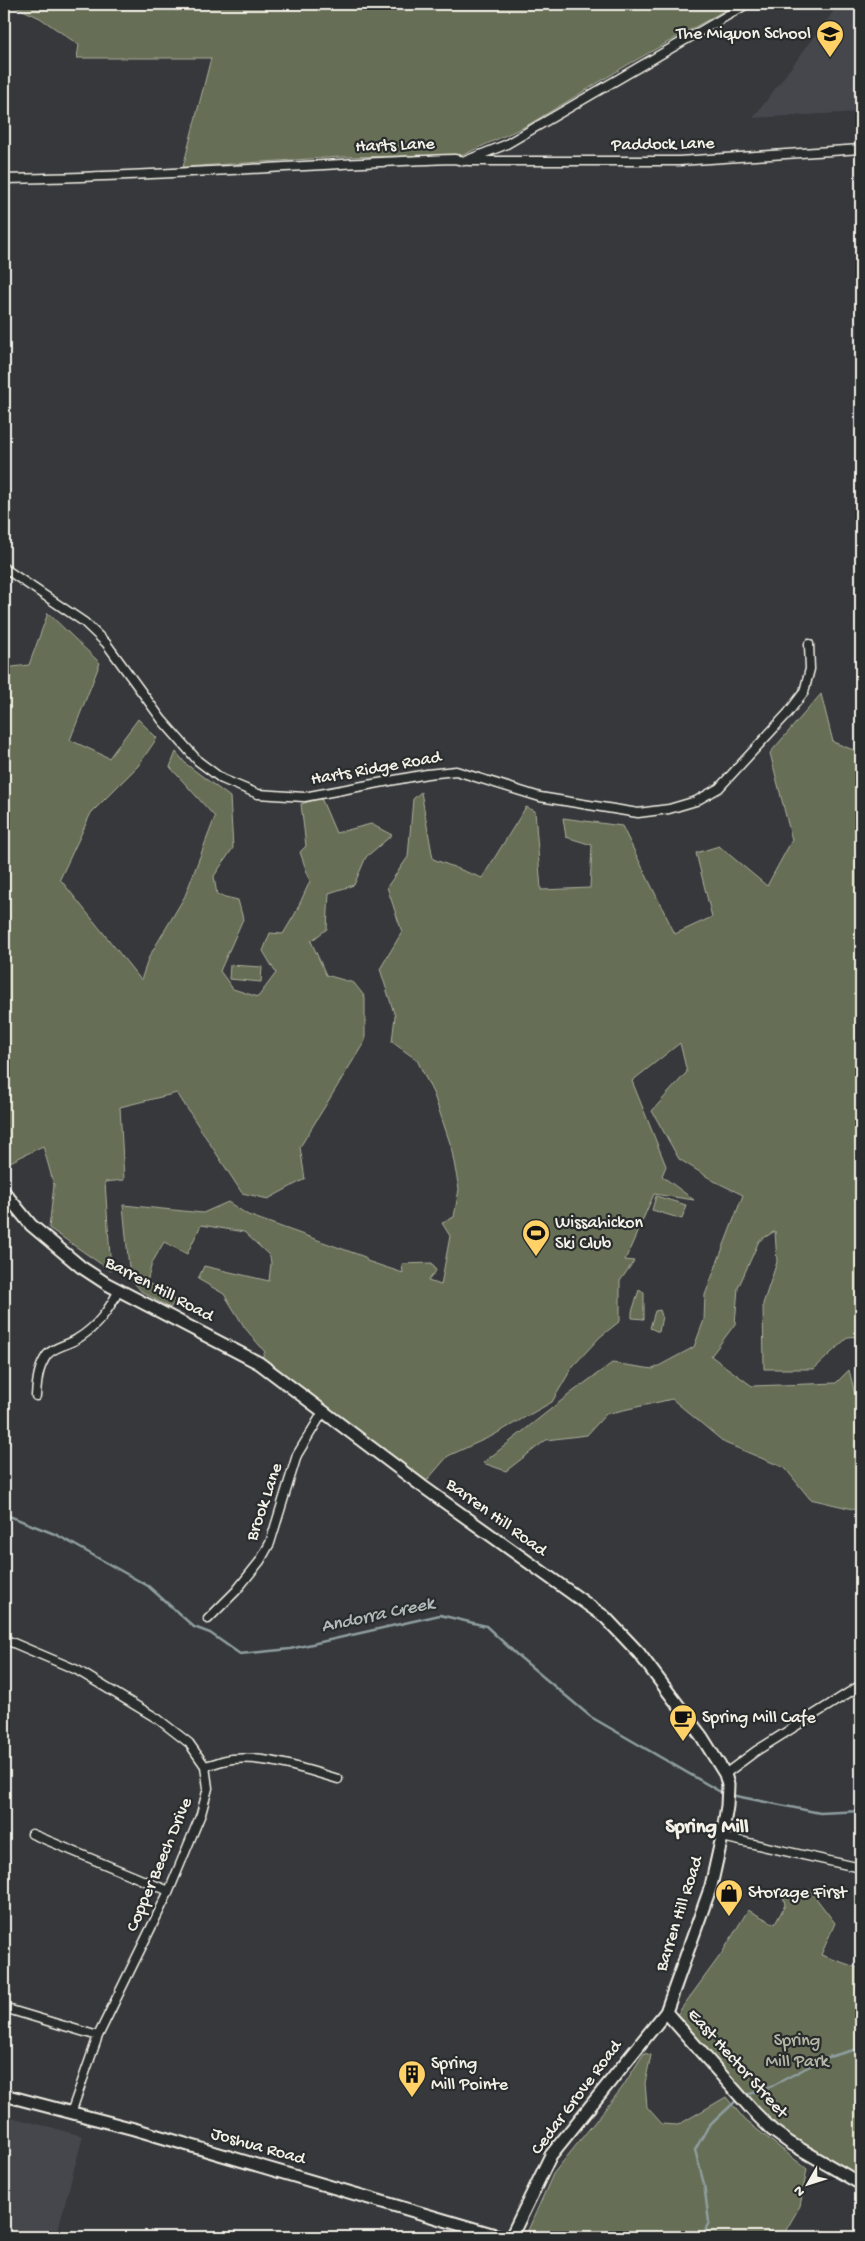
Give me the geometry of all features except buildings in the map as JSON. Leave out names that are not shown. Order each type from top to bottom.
[{"type":"street","name":"Harts Lane","points":[[4,179],[74,178],[454,159],[464,161],[505,145],[747,4]]},
{"type":"street","name":"Paddock Lane","points":[[464,161],[679,162],[861,149]]},
{"type":"street","name":"Harts Ridge Road","points":[[4,568],[84,622],[106,643],[162,720],[198,761],[222,779],[258,794],[304,796],[427,774],[456,771],[540,797],[638,813],[687,804],[719,788],[788,713],[804,692],[810,669],[809,644]]},
{"type":"street","name":"Barren Hill Road","points":[[4,1192],[31,1224],[52,1244],[87,1271],[119,1290],[251,1358],[612,1624],[639,1653],[710,1749],[728,1785],[722,1837],[711,1886],[666,2012]]},
{"type":"street","points":[[36,1396],[38,1371],[48,1354],[77,1340],[93,1327],[106,1315],[119,1290]]},
{"type":"street","name":"Brook Lane","points":[[208,1619],[236,1591],[270,1543],[297,1455],[323,1412]]},
{"type":"street","points":[[4,1639],[77,1670],[158,1719],[189,1743],[206,1766],[231,1759],[257,1760],[288,1764],[338,1779]]},
{"type":"street","points":[[724,1774],[756,1751],[861,1686]]},
{"type":"street","name":"Copper Beech Drive","points":[[71,2113],[98,2036],[168,1891],[201,1814],[208,1788],[206,1766]]},
{"type":"street","points":[[32,1834],[168,1891]]},
{"type":"street","points":[[722,1837],[861,1868]]},
{"type":"street","points":[[4,2008],[98,2036]]},
{"type":"street","name":"East Hector Street","points":[[666,2012],[754,2112],[790,2144],[861,2184]]},
{"type":"street","name":"Cedar Grove Road","points":[[511,2237],[551,2155],[666,2012]]},
{"type":"street","name":"Joshua Road","points":[[4,2095],[134,2128],[502,2237]]},
{"type":"shaded area","name":"The Miquon School","points":[[839,4],[861,4],[861,112],[753,118]]},
{"type":"shaded area","points":[[4,2115],[83,2136],[56,2237],[4,2237]]},
{"type":"green space","points":[[10,4],[736,4],[629,64],[528,125],[463,155],[341,157],[183,167],[211,58],[77,58],[79,45],[40,18]]},
{"type":"green space","points":[[48,613],[100,663],[70,740],[109,758],[138,719],[157,738],[138,766],[91,813],[60,879],[141,980],[149,957],[185,896],[215,817],[170,767],[176,752],[186,764],[230,797],[233,848],[214,876],[217,895],[238,900],[243,919],[220,971],[233,989],[258,997],[276,973],[263,951],[270,933],[283,934],[295,914],[310,881],[300,852],[306,846],[301,804],[321,798],[336,833],[371,824],[392,835],[366,857],[354,885],[329,893],[327,929],[311,941],[326,975],[354,983],[365,997],[365,1041],[300,1147],[305,1179],[268,1199],[242,1193],[177,1093],[120,1107],[124,1180],[105,1182],[111,1271],[49,1228],[54,1185],[43,1146],[4,1165],[4,1044],[8,1013],[4,1006],[4,668],[29,665]]},
{"type":"green space","points":[[821,694],[833,742],[861,753],[861,1336],[848,1337],[814,1369],[764,1369],[763,1304],[777,1262],[775,1231],[759,1241],[738,1288],[735,1324],[711,1356],[752,1386],[836,1383],[849,1370],[861,1418],[861,1467],[857,1510],[810,1499],[785,1468],[725,1443],[672,1399],[606,1414],[587,1435],[546,1440],[506,1471],[483,1463],[612,1363],[653,1369],[694,1347],[704,1320],[705,1295],[743,1195],[714,1181],[679,1159],[652,1111],[687,1072],[680,1043],[632,1081],[666,1166],[662,1176],[694,1200],[654,1194],[625,1260],[634,1261],[620,1281],[620,1321],[600,1337],[573,1366],[552,1402],[492,1436],[448,1456],[422,1486],[283,1377],[262,1357],[265,1352],[245,1328],[224,1294],[198,1279],[204,1266],[269,1281],[270,1256],[244,1232],[201,1225],[187,1254],[164,1242],[152,1263],[147,1282],[176,1301],[170,1308],[141,1291],[130,1278],[123,1205],[203,1213],[228,1202],[248,1215],[365,1257],[367,1261],[403,1273],[402,1264],[432,1263],[436,1271],[428,1281],[441,1285],[450,1236],[442,1223],[454,1217],[459,1189],[451,1146],[434,1095],[417,1060],[392,1042],[395,1016],[380,969],[402,932],[387,887],[408,857],[413,799],[421,792],[433,859],[482,878],[526,807],[535,811],[541,890],[590,888],[592,845],[566,837],[563,818],[622,826],[675,934],[712,917],[696,853],[719,846],[767,886],[792,840],[770,753]]},
{"type":"green space","points":[[230,965],[262,967],[261,982],[229,979]]},
{"type":"green space","points":[[656,1196],[686,1205],[682,1219],[652,1210]]},
{"type":"green space","points":[[639,1290],[644,1293],[644,1319],[632,1318]]},
{"type":"green space","points":[[660,1310],[662,1316],[659,1332],[650,1328],[655,1311]]},
{"type":"green space","name":"Spring Mill Park","points":[[809,1889],[835,1923],[821,1955],[861,1969],[861,2177],[842,2173],[790,2143],[673,2020],[722,1953],[748,1910],[775,1924],[785,1905],[783,1895]]},
{"type":"green space","points":[[644,2053],[651,2055],[645,2083],[647,2107],[662,2124],[678,2125],[726,2097],[745,2120],[807,2169],[800,2206],[782,2237],[525,2237],[553,2174],[622,2088]]},
{"type":"waterway","name":"Andorra Creek","points":[[4,1514],[57,1535],[148,1586],[194,1627],[210,1633],[240,1654],[290,1649],[440,1615],[486,1626],[516,1654],[591,1717],[724,1794]]},
{"type":"waterway","name":"Andorra Creek","points":[[731,1795],[820,1813],[861,1811]]},
{"type":"waterway","points":[[744,2096],[772,2086],[825,2058],[861,2048]]},
{"type":"waterway","points":[[702,2237],[709,2222],[704,2184],[695,2150],[708,2127],[739,2098]]},
{"type":"place","name":"The Miquon School","points":[[830,58]]},
{"type":"place","name":"Wissahickon Ski Club","points":[[536,1257]]},
{"type":"place","name":"Spring Mill Cafe","points":[[683,1742]]},
{"type":"place","name":"Storage First","points":[[729,1917]]},
{"type":"place","name":"Spring Mill Pointe","points":[[412,2098]]},
{"type":"district","name":"Spring Mill","points":[[707,1828]]}]
